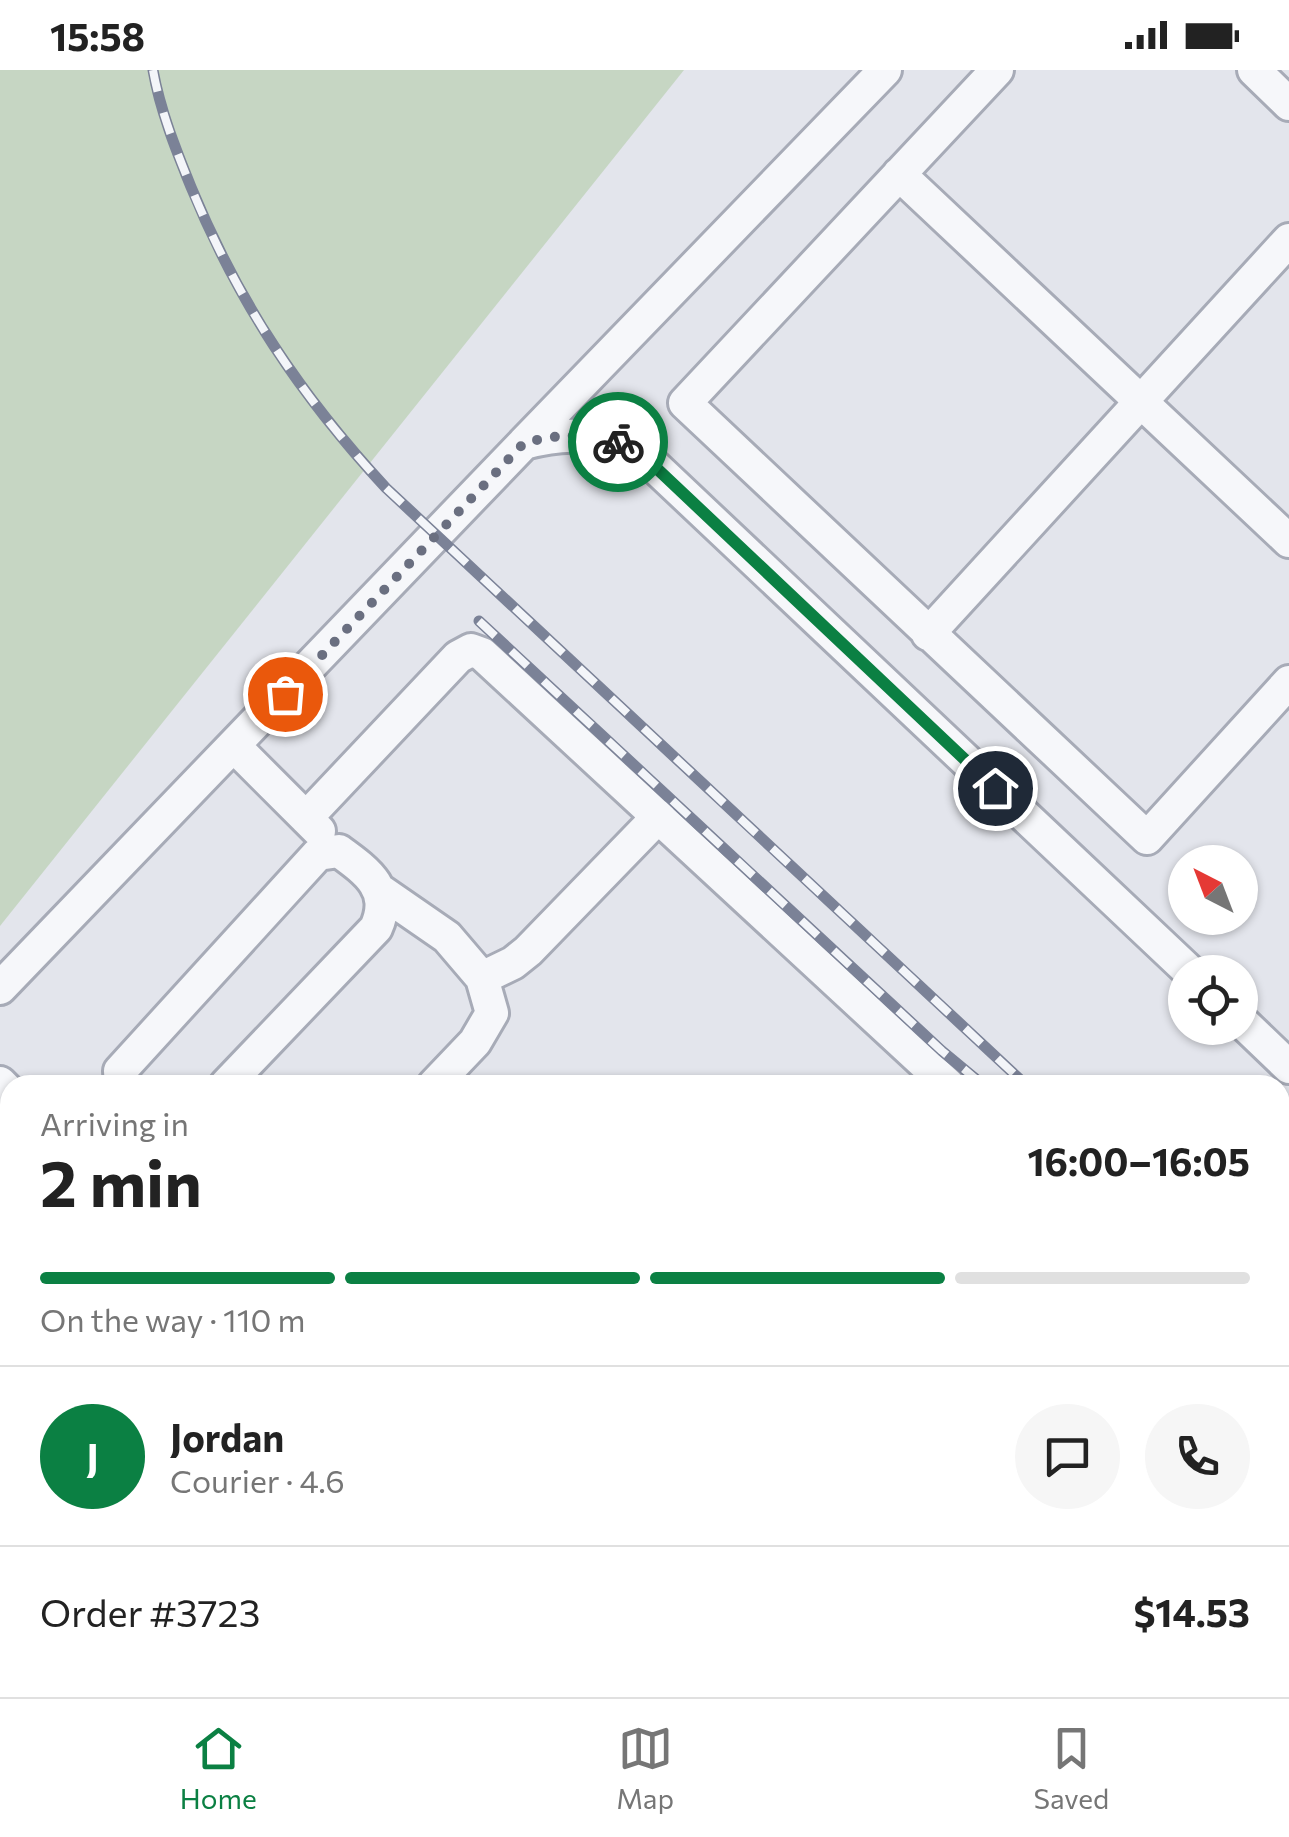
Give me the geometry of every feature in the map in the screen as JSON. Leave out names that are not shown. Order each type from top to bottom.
[{"type":"lane","points":[[0,988],[885,70]]},
{"type":"lane","points":[[998,70],[685,403],[1147,838],[1289,682]]},
{"type":"lane","points":[[1254,70],[1289,104]]},
{"type":"lane","points":[[899,174],[1289,541]]},
{"type":"lane","points":[[928,634],[1289,240]]},
{"type":"lane","points":[[524,443],[558,434],[597,437],[633,446],[1172,955]]},
{"type":"lane","points":[[306,818],[458,657],[471,650],[492,662],[937,1075]]},
{"type":"lane","points":[[234,746],[339,851],[364,869],[380,890],[447,938],[482,978],[492,1013],[475,1042],[444,1075]]},
{"type":"lane","points":[[482,978],[513,964],[528,951],[658,816]]},
{"type":"lane","points":[[120,1075],[318,854],[339,851]]},
{"type":"lane","points":[[236,1075],[376,928],[384,910],[380,890]]},
{"type":"lane","points":[[1258,1037],[1289,1066]]},
{"type":"green space","points":[[0,70],[684,70],[0,926]]},
{"type":"railway","points":[[153,70],[180,159],[230,270],[275,347],[355,453],[386,488],[1015,1075]]},
{"type":"railway","points":[[479,621],[971,1075]]},
{"type":"way so far","points":[[285,694],[524,443],[558,434],[618,442]]},
{"type":"route","points":[[618,442],[633,446],[995,788]]}]
